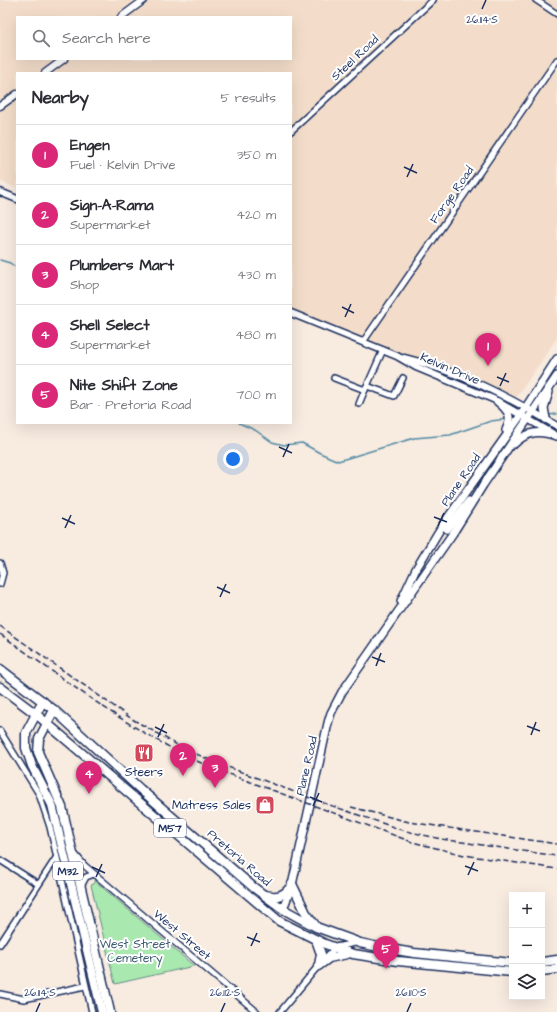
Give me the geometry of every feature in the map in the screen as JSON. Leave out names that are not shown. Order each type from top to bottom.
[{"type":"main road","name":"Plane Road","points":[[283,909],[292,885],[331,713],[342,692],[400,604],[416,569],[442,526],[520,415],[557,359]]},
{"type":"main road","name":"Plane Road","points":[[378,638],[453,533],[483,484],[557,376]]},
{"type":"main road","points":[[546,419],[544,408],[552,383]]},
{"type":"main road","points":[[498,402],[506,409],[510,417],[501,441]]},
{"type":"main road","points":[[504,454],[520,438],[528,433],[544,432],[556,436]]},
{"type":"main road","points":[[447,529],[483,484]]},
{"type":"main road","name":"Pretoria Road","points":[[0,669],[54,710],[140,789],[262,894],[283,909],[316,926],[360,943],[414,954],[509,963]]},
{"type":"main road","name":"Pretoria Road","points":[[0,687],[36,714],[267,911],[295,930],[334,948],[353,954],[398,961],[509,972]]},
{"type":"main road","name":"M32","points":[[43,701],[26,733],[26,748],[30,762],[49,798],[54,812],[102,1012]]},
{"type":"main road","name":"M32","points":[[54,710],[39,739],[38,755],[56,791],[73,851],[80,888],[110,1012]]},
{"type":"main road","points":[[39,739],[46,734],[57,732]]},
{"type":"main road","points":[[131,795],[140,789]]},
{"type":"main road","points":[[262,894],[282,896],[292,885],[306,913],[316,926]]},
{"type":"main road","points":[[267,911],[276,912],[283,909],[287,919],[295,930]]},
{"type":"main road","points":[[316,940],[321,954],[319,965]]},
{"type":"main road","points":[[319,965],[333,957],[353,954]]},
{"type":"main road","points":[[545,962],[557,960]]},
{"type":"main road","points":[[545,971],[557,969]]},
{"type":"street","points":[[122,16],[144,0]]},
{"type":"street","name":"Steel Road","points":[[292,130],[433,0]]},
{"type":"street","points":[[536,0],[557,14]]},
{"type":"street","points":[[46,72],[63,60]]},
{"type":"street","name":"Forge Road","points":[[363,342],[557,60]]},
{"type":"street","points":[[0,106],[16,95]]},
{"type":"street","points":[[0,192],[16,199]]},
{"type":"street","name":"Kelvin Drive","points":[[292,313],[398,356],[416,360],[473,381],[526,406],[557,426]]},
{"type":"street","points":[[359,404],[383,350]]},
{"type":"street","name":"Kelvin Drive","points":[[398,356],[416,367],[498,402],[528,418],[556,436]]},
{"type":"street","points":[[334,378],[394,396],[403,378]]},
{"type":"street","points":[[0,563],[3,573],[0,584]]},
{"type":"street","points":[[0,731],[39,794],[56,858],[92,1012]]},
{"type":"street","name":"West Street","points":[[73,851],[94,874],[257,1012]]},
{"type":"street","points":[[0,944],[56,858]]},
{"type":"street","points":[[0,860],[38,884]]},
{"type":"street","points":[[80,888],[81,883],[86,877],[94,874]]},
{"type":"street","points":[[280,1012],[334,948],[345,944],[360,943]]},
{"type":"street","points":[[0,994],[24,999],[86,986]]},
{"type":"shaded area","points":[[0,0],[557,0],[557,338],[508,410],[292,308],[292,72],[16,72],[16,188],[0,181]]},
{"type":"green space","name":"West Street Cemetery","points":[[94,880],[194,966],[115,984],[91,885],[94,884]]},
{"type":"waterway","points":[[0,260],[10,263],[16,267]]},
{"type":"waterway","points":[[548,415],[557,414]]},
{"type":"waterway","points":[[241,424],[255,430],[272,442],[284,445],[302,443],[338,461],[414,438],[450,435],[491,421],[507,419]]},
{"type":"railway","points":[[0,626],[132,719],[181,747],[212,761],[321,802],[402,830],[441,839],[557,856]]},
{"type":"railway","points":[[0,634],[128,723],[154,739],[210,767],[412,842],[464,855],[557,869]]},
{"type":"railway","points":[[351,807],[409,822],[557,844]]},
{"type":"place","name":"Engen","points":[[488,366]]},
{"type":"place","name":"Steers","points":[[144,753]]},
{"type":"place","name":"Sign-A-Rama","points":[[183,776]]},
{"type":"place","name":"Plumbers Mart","points":[[215,788]]},
{"type":"place","name":"Shell Select","points":[[89,794]]},
{"type":"place","name":"Matress Sales","points":[[265,805]]},
{"type":"place","name":"Nite Shift Zone","points":[[386,969]]}]
